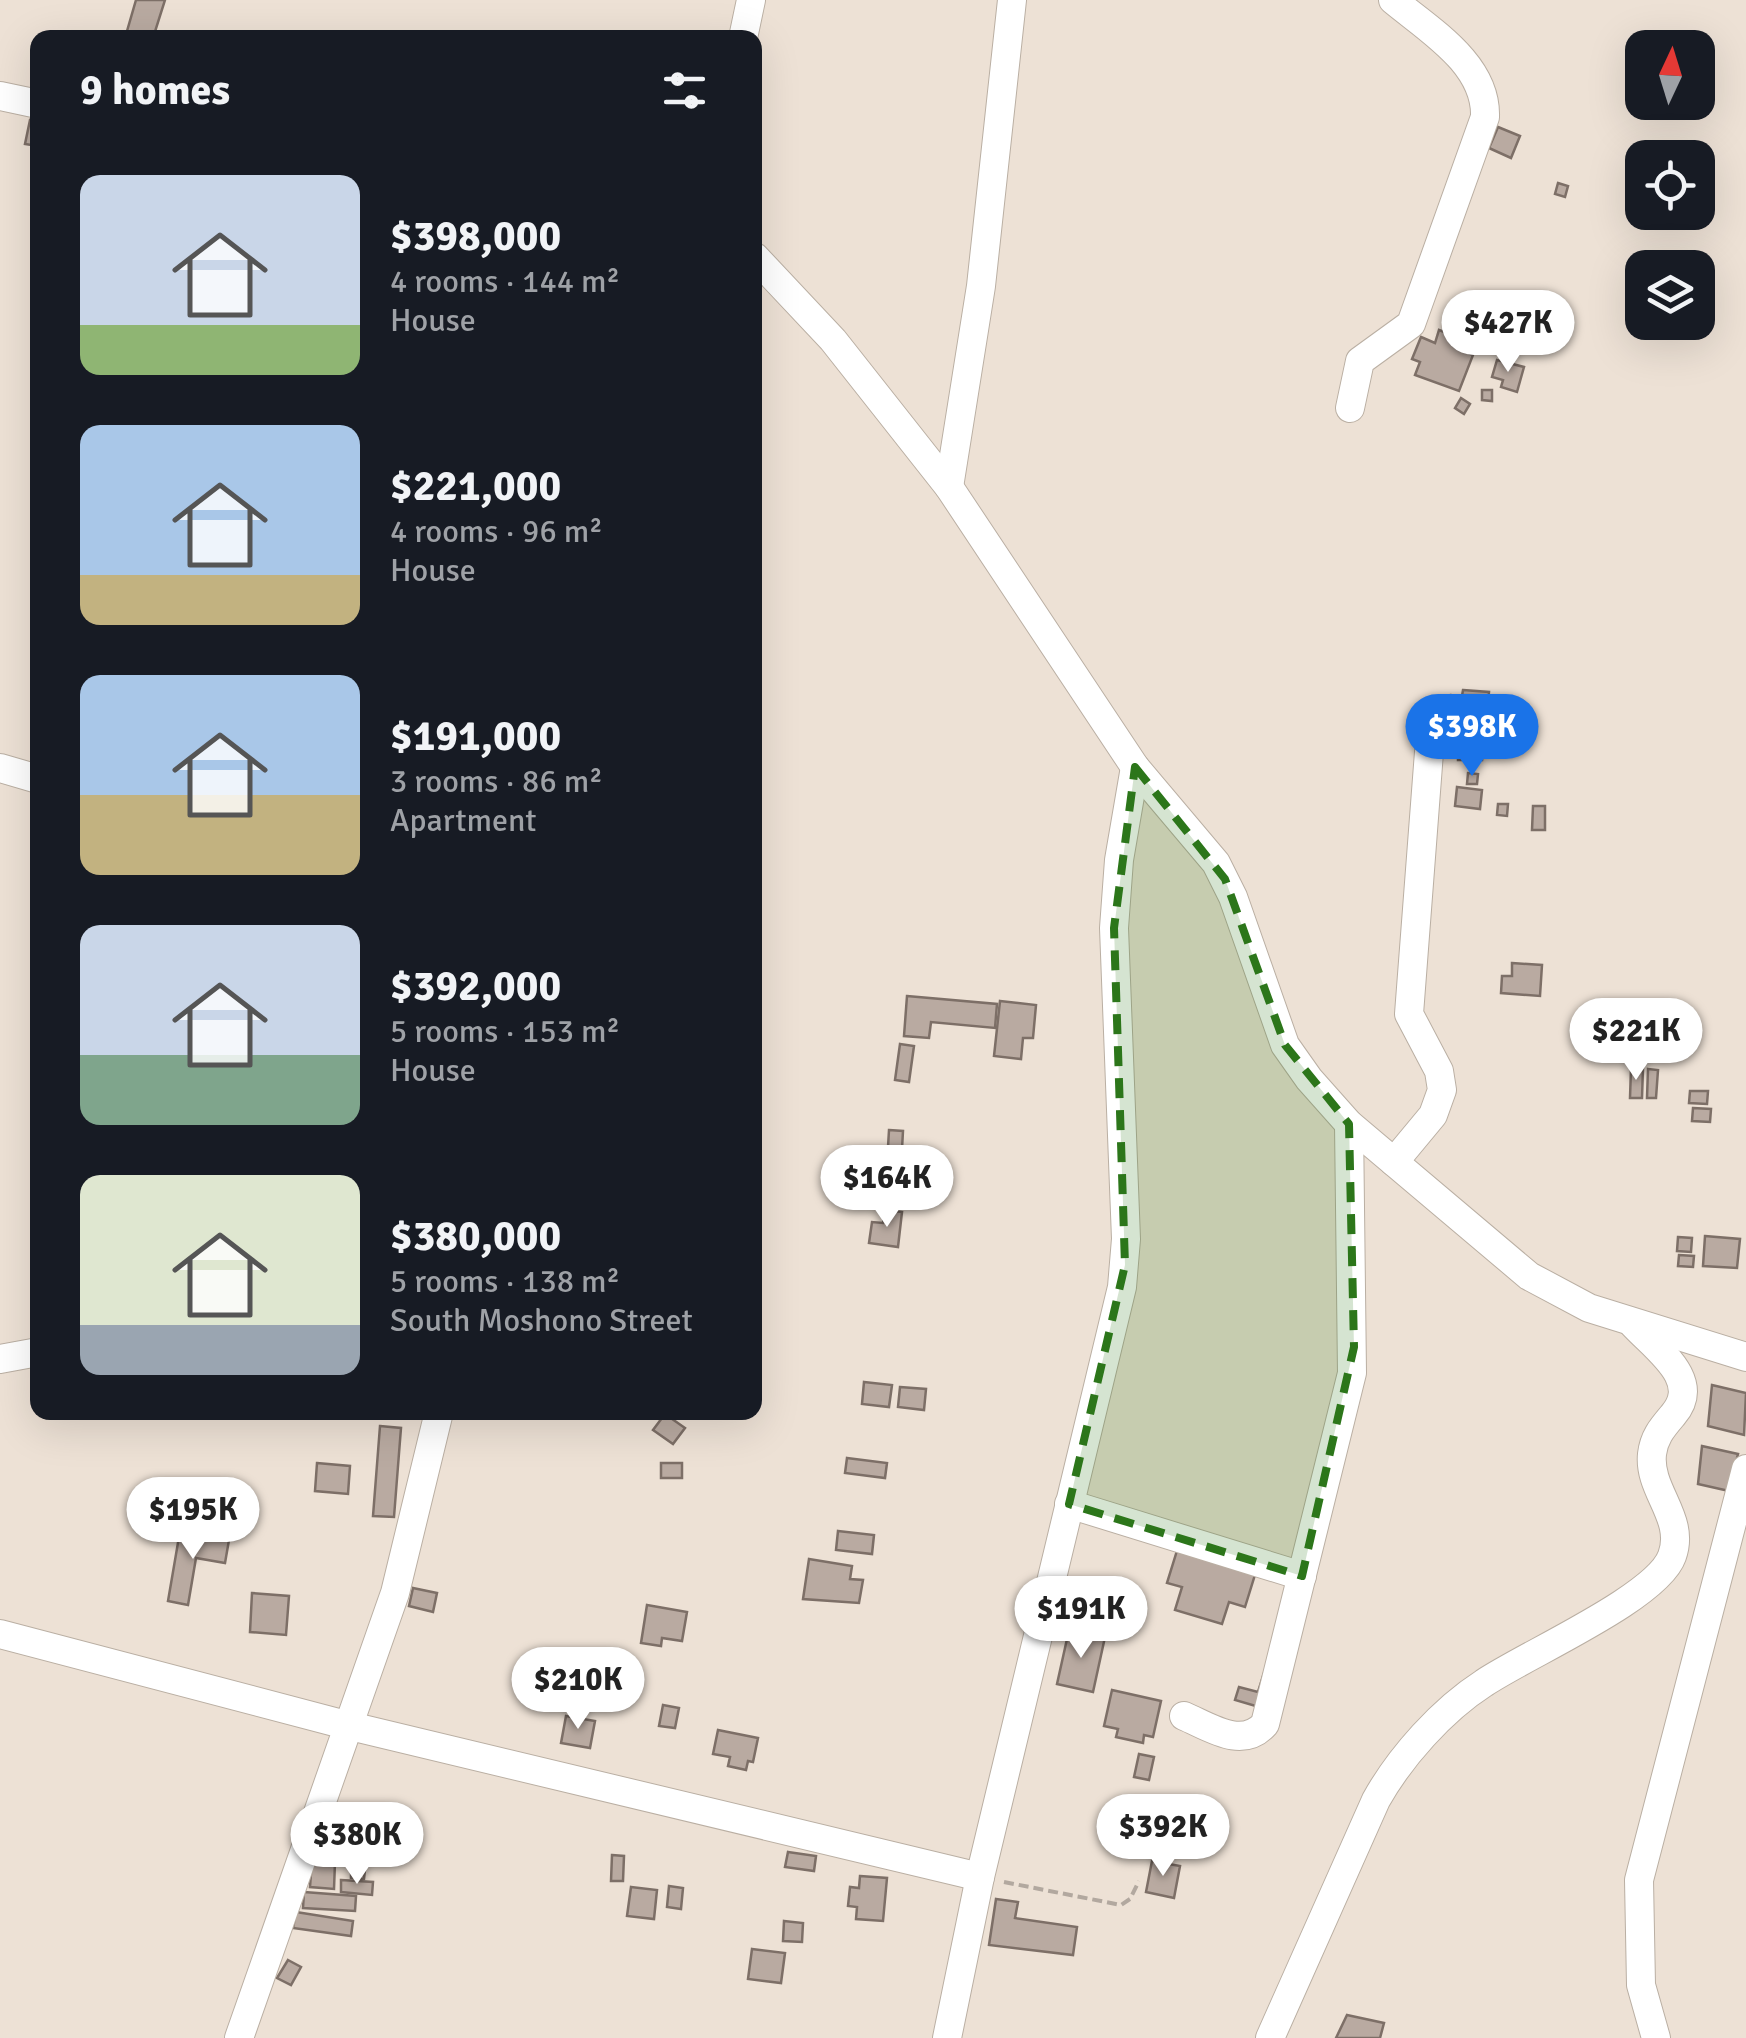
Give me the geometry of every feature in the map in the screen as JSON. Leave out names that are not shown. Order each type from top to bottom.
[{"type":"street","points":[[745,30],[752,0]]},
{"type":"street","points":[[949,486],[981,286],[1012,0]]},
{"type":"street","points":[[1350,408],[1360,360],[1411,324],[1485,117],[1480,83],[1455,52],[1393,0]]},
{"type":"street","points":[[0,96],[30,102]]},
{"type":"street","points":[[762,265],[833,340],[949,486],[1135,767],[1216,863],[1233,897],[1285,1045],[1299,1068],[1349,1124],[1529,1276],[1569,1300],[1746,1358]]},
{"type":"street","points":[[1394,1162],[1433,1115],[1442,1090],[1439,1070],[1409,1014],[1430,739]]},
{"type":"street","points":[[947,2038],[980,1877],[1125,1265],[1114,928],[1118,860],[1135,767]]},
{"type":"street","points":[[0,768],[30,777]]},
{"type":"street","points":[[1184,1716],[1236,1737],[1260,1730],[1352,1372],[1349,1124]]},
{"type":"street","points":[[1270,2038],[1376,1800],[1399,1765],[1481,1684],[1644,1590],[1668,1566],[1674,1554],[1675,1525],[1655,1481],[1652,1450],[1659,1431],[1682,1404],[1686,1390],[1680,1375],[1630,1322]]},
{"type":"street","points":[[0,1359],[30,1353]]},
{"type":"street","points":[[239,2038],[403,1566],[437,1420]]},
{"type":"street","points":[[1656,2038],[1641,1985],[1639,1880],[1746,1468]]},
{"type":"street","points":[[1069,1504],[1302,1576]]},
{"type":"street","points":[[0,1634],[346,1725],[980,1877]]},
{"type":"path","points":[[980,1877],[1121,1904],[1130,1899],[1139,1881]]},
{"type":"highlighted area","points":[[1135,767],[1225,879],[1285,1045],[1349,1124],[1354,1347],[1302,1576],[1069,1504],[1125,1265],[1114,928]]},
{"type":"building","points":[[136,0],[165,0],[156,30],[127,30]]},
{"type":"building","points":[[1498,127],[1520,136],[1511,158],[1489,148]]},
{"type":"building","points":[[1558,183],[1568,186],[1565,197],[1555,194]]},
{"type":"building","points":[[1439,330],[1471,342],[1466,352],[1473,355],[1459,391],[1415,375],[1420,362],[1412,359],[1421,337],[1435,343]]},
{"type":"building","points":[[1497,360],[1524,367],[1517,392],[1501,387],[1503,380],[1492,377]]},
{"type":"building","points":[[1482,390],[1492,390],[1492,401],[1482,400]]},
{"type":"building","points":[[1461,398],[1470,404],[1464,414],[1455,408]]},
{"type":"building","points":[[1463,690],[1489,692],[1486,724],[1448,720],[1451,695],[1462,696]]},
{"type":"building","points":[[1491,697],[1508,697],[1507,730],[1491,729]]},
{"type":"building","points":[[1458,740],[1483,740],[1482,760],[1458,760]]},
{"type":"building","points":[[1468,773],[1478,774],[1477,784],[1467,784]]},
{"type":"building","points":[[1457,787],[1482,790],[1480,809],[1455,806]]},
{"type":"building","points":[[1498,804],[1508,804],[1507,816],[1497,815]]},
{"type":"building","points":[[1533,806],[1545,806],[1545,830],[1532,830]]},
{"type":"building","points":[[1512,963],[1542,965],[1540,996],[1501,993],[1502,976],[1512,976]]},
{"type":"building","points":[[907,996],[997,1004],[995,1028],[931,1022],[929,1038],[904,1036]]},
{"type":"building","points":[[1000,1001],[1036,1005],[1033,1038],[1023,1038],[1021,1059],[994,1056]]},
{"type":"building","points":[[1636,1026],[1657,1027],[1655,1058],[1635,1057]]},
{"type":"building","points":[[900,1044],[914,1046],[909,1082],[895,1080]]},
{"type":"building","points":[[1631,1068],[1643,1068],[1642,1098],[1630,1098]]},
{"type":"building","points":[[1648,1069],[1658,1070],[1656,1098],[1647,1098]]},
{"type":"building","points":[[1690,1091],[1708,1091],[1707,1104],[1689,1103]]},
{"type":"building","points":[[1693,1108],[1711,1109],[1710,1122],[1692,1121]]},
{"type":"building","points":[[889,1130],[903,1131],[902,1149],[888,1147]]},
{"type":"building","points":[[881,1189],[892,1191],[891,1203],[879,1202]]},
{"type":"building","points":[[885,1210],[902,1212],[898,1247],[869,1243],[872,1222],[883,1223]]},
{"type":"building","points":[[1705,1236],[1740,1239],[1737,1268],[1703,1266]]},
{"type":"building","points":[[1678,1237],[1692,1238],[1691,1252],[1677,1251]]},
{"type":"building","points":[[1679,1255],[1694,1256],[1693,1267],[1678,1266]]},
{"type":"building","points":[[864,1382],[892,1385],[889,1407],[862,1404]]},
{"type":"building","points":[[1712,1385],[1746,1393],[1744,1435],[1708,1426]]},
{"type":"building","points":[[900,1387],[926,1389],[924,1410],[898,1407]]},
{"type":"building","points":[[660,1420],[674,1420],[685,1428],[673,1444],[653,1430]]},
{"type":"building","points":[[380,1426],[401,1428],[394,1517],[373,1516]]},
{"type":"building","points":[[1702,1446],[1738,1454],[1729,1491],[1698,1484]]},
{"type":"building","points":[[847,1458],[887,1463],[885,1478],[845,1473]]},
{"type":"building","points":[[317,1463],[350,1466],[348,1494],[315,1491]]},
{"type":"building","points":[[661,1463],[682,1463],[682,1478],[661,1478]]},
{"type":"building","points":[[180,1531],[229,1540],[225,1563],[196,1558],[188,1605],[168,1601]]},
{"type":"building","points":[[838,1531],[874,1535],[872,1554],[836,1550]]},
{"type":"building","points":[[1180,1541],[1258,1565],[1245,1607],[1229,1602],[1222,1624],[1175,1610],[1182,1587],[1167,1583]]},
{"type":"building","points":[[809,1559],[852,1566],[850,1579],[863,1580],[859,1603],[803,1599]]},
{"type":"building","points":[[413,1588],[437,1593],[433,1612],[409,1606]]},
{"type":"building","points":[[252,1593],[289,1596],[286,1635],[250,1632]]},
{"type":"building","points":[[647,1605],[687,1612],[682,1641],[662,1638],[661,1646],[641,1643]]},
{"type":"building","points":[[1069,1630],[1105,1637],[1093,1692],[1057,1684]]},
{"type":"building","points":[[1264,1673],[1266,1709],[1235,1700],[1239,1687],[1258,1692]]},
{"type":"building","points":[[1112,1690],[1161,1701],[1153,1737],[1144,1735],[1143,1743],[1116,1737],[1118,1729],[1104,1726]]},
{"type":"building","points":[[663,1705],[679,1708],[675,1728],[659,1726]]},
{"type":"building","points":[[566,1716],[595,1721],[590,1748],[561,1743]]},
{"type":"building","points":[[718,1730],[758,1738],[753,1762],[748,1761],[746,1770],[728,1766],[730,1757],[713,1754]]},
{"type":"building","points":[[1139,1754],[1154,1757],[1149,1780],[1134,1777]]},
{"type":"building","points":[[320,1827],[375,1836],[372,1854],[317,1846]]},
{"type":"building","points":[[788,1852],[816,1856],[814,1871],[785,1867]]},
{"type":"building","points":[[612,1855],[624,1856],[623,1881],[611,1881]]},
{"type":"building","points":[[312,1860],[335,1862],[334,1889],[310,1887]]},
{"type":"building","points":[[1152,1861],[1180,1866],[1174,1898],[1146,1892]]},
{"type":"building","points":[[351,1869],[365,1870],[364,1879],[351,1878]]},
{"type":"building","points":[[860,1876],[887,1878],[883,1921],[856,1919],[857,1907],[848,1906],[850,1887],[859,1888]]},
{"type":"building","points":[[341,1880],[373,1882],[372,1895],[341,1892]]},
{"type":"building","points":[[669,1886],[683,1888],[681,1909],[667,1907]]},
{"type":"building","points":[[631,1887],[657,1890],[654,1919],[627,1916]]},
{"type":"building","points":[[304,1892],[356,1896],[355,1911],[303,1908]]},
{"type":"building","points":[[996,1899],[1018,1902],[1015,1918],[1077,1927],[1073,1955],[989,1945]]},
{"type":"building","points":[[296,1912],[353,1921],[351,1936],[293,1928]]},
{"type":"building","points":[[784,1921],[803,1923],[802,1942],[783,1941]]},
{"type":"building","points":[[752,1949],[785,1953],[781,1983],[748,1979]]},
{"type":"building","points":[[288,1960],[301,1967],[291,1985],[277,1978]]},
{"type":"building","points":[[1347,2015],[1384,2023],[1380,2038],[1336,2038]]}]
